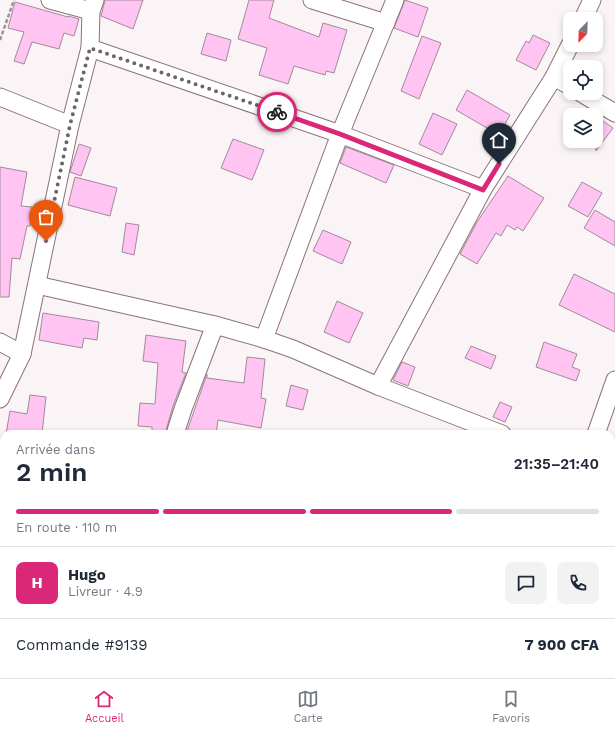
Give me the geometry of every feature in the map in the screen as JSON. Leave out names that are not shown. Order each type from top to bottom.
[{"type":"street","points":[[0,399],[22,354],[70,125],[90,48],[93,6],[50,0]]},
{"type":"street","points":[[312,0],[386,23]]},
{"type":"street","points":[[264,339],[340,134],[395,0]]},
{"type":"street","points":[[586,12],[592,0]]},
{"type":"street","points":[[90,48],[340,134],[483,190]]},
{"type":"street","points":[[378,386],[483,190],[554,77],[566,52]]},
{"type":"street","points":[[554,77],[563,82]]},
{"type":"street","points":[[0,97],[70,125]]},
{"type":"street","points":[[593,100],[615,113]]},
{"type":"street","points":[[37,285],[215,325],[264,339],[293,349],[378,386],[492,430]]},
{"type":"street","points":[[176,430],[183,408],[215,325]]},
{"type":"street","points":[[0,342],[22,354]]},
{"type":"street","points":[[597,430],[615,380]]},
{"type":"path","points":[[0,40],[14,0]]},
{"type":"building","points":[[105,0],[143,0],[133,29],[101,16]]},
{"type":"building","points":[[249,0],[274,0],[269,18],[319,37],[323,23],[347,30],[334,73],[326,71],[325,75],[294,66],[288,84],[259,75],[267,48],[238,39]]},
{"type":"building","points":[[405,0],[428,8],[418,37],[394,28]]},
{"type":"building","points":[[15,2],[79,19],[74,36],[64,33],[59,49],[32,42],[24,64],[14,61],[24,32],[8,28]]},
{"type":"building","points":[[207,33],[231,40],[226,61],[201,54]]},
{"type":"building","points":[[533,35],[550,43],[536,70],[516,60],[526,41],[529,43]]},
{"type":"building","points":[[422,36],[441,43],[419,99],[401,91]]},
{"type":"building","points":[[467,90],[510,115],[499,135],[456,110]]},
{"type":"building","points":[[433,113],[457,124],[442,155],[419,144]]},
{"type":"building","points":[[603,121],[613,128],[603,142]]},
{"type":"building","points":[[233,139],[264,150],[252,180],[221,168]]},
{"type":"building","points":[[79,144],[91,148],[81,176],[70,172]]},
{"type":"building","points":[[346,147],[394,165],[386,183],[340,163]]},
{"type":"building","points":[[0,167],[27,172],[21,206],[32,207],[30,226],[27,226],[20,259],[12,258],[9,297],[0,297]]},
{"type":"building","points":[[508,176],[544,198],[523,231],[517,227],[515,230],[507,225],[501,236],[496,233],[477,264],[460,254],[477,222]]},
{"type":"building","points":[[75,177],[117,188],[110,216],[68,205]]},
{"type":"building","points":[[582,182],[602,193],[588,217],[568,206]]},
{"type":"building","points":[[595,210],[615,222],[615,246],[584,228]]},
{"type":"building","points":[[126,223],[139,225],[134,255],[122,252]]},
{"type":"building","points":[[323,230],[351,242],[342,264],[313,251]]},
{"type":"building","points":[[574,274],[615,294],[615,332],[559,305]]},
{"type":"building","points":[[337,301],[363,313],[349,343],[324,332]]},
{"type":"building","points":[[43,313],[99,322],[97,340],[84,338],[82,348],[39,340]]},
{"type":"building","points":[[146,335],[186,341],[182,372],[186,373],[173,406],[166,430],[152,430],[152,427],[138,426],[140,403],[155,404],[158,363],[143,361]]},
{"type":"building","points":[[544,342],[577,354],[572,367],[580,370],[576,381],[536,367]]},
{"type":"building","points":[[471,346],[496,356],[491,369],[465,358]]},
{"type":"building","points":[[247,357],[265,359],[261,398],[266,399],[261,428],[218,420],[217,430],[187,430],[207,374],[207,378],[244,383]]},
{"type":"building","points":[[402,362],[415,367],[408,386],[393,380]]},
{"type":"building","points":[[291,385],[308,390],[303,410],[286,406]]},
{"type":"building","points":[[30,395],[46,397],[42,430],[7,430],[10,411],[27,414]]},
{"type":"building","points":[[500,402],[512,407],[505,422],[493,417]]},
{"type":"way so far","points":[[46,241],[70,125],[90,48],[277,112]]},
{"type":"route","points":[[277,112],[340,134],[483,190],[499,164]]}]
